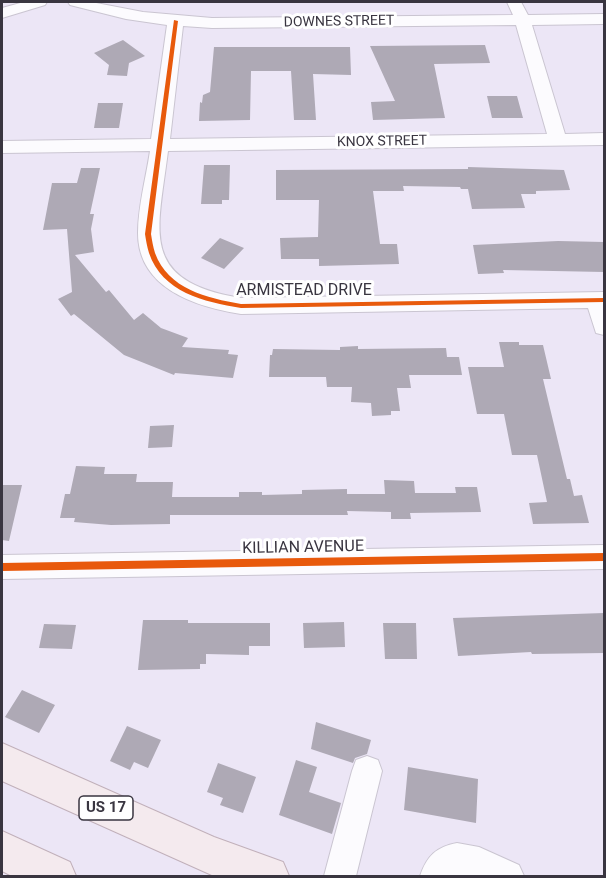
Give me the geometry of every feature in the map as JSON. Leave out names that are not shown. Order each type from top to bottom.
[{"type":"main road","name":"US 17","points":[[2,762],[210,855],[269,876]]},
{"type":"main road","points":[[2,851],[56,876]]},
{"type":"street","points":[[2,13],[39,2]]},
{"type":"street","name":"DOWNES STREET","points":[[76,2],[122,14],[212,23],[604,19]]},
{"type":"street","points":[[514,2],[523,20],[558,140]]},
{"type":"street","name":"ARMISTEAD DRIVE","points":[[176,21],[148,234],[150,249],[157,266],[168,279],[198,297],[241,306],[601,300]]},
{"type":"street","name":"KNOX STREET","points":[[160,145],[604,139]]},
{"type":"street","points":[[2,147],[160,145]]},
{"type":"street","points":[[601,300],[604,327]]},
{"type":"street","name":"KILLIAN AVENUE","points":[[2,567],[604,556]]},
{"type":"street","points":[[340,876],[367,771]]},
{"type":"street","points":[[436,876],[438,868],[450,859],[464,859],[508,876]]},
{"type":"building","points":[[123,40],[145,56],[129,63],[127,76],[107,75],[109,65],[94,53]]},
{"type":"building","points":[[485,45],[490,63],[434,64],[445,118],[373,120],[371,102],[395,101],[370,46]]},
{"type":"building","points":[[214,47],[350,47],[351,75],[313,74],[316,120],[294,120],[291,71],[251,71],[250,120],[199,121],[200,102],[202,103],[203,95],[210,92]]},
{"type":"building","points":[[487,96],[517,96],[523,118],[492,118]]},
{"type":"building","points":[[98,103],[123,103],[119,128],[94,128]]},
{"type":"building","points":[[204,165],[230,165],[229,200],[222,200],[222,204],[201,204]]},
{"type":"building","points":[[468,167],[564,170],[570,190],[521,194],[525,208],[472,209],[468,189],[460,187],[403,186],[404,191],[373,191],[380,244],[397,244],[399,264],[319,266],[319,259],[281,259],[280,238],[318,237],[319,200],[276,200],[276,170],[468,169]]},
{"type":"building","points":[[81,168],[100,168],[90,214],[94,214],[91,229],[94,252],[75,255],[106,292],[109,290],[134,320],[143,313],[161,328],[188,338],[182,347],[229,350],[228,354],[238,355],[233,378],[175,373],[174,375],[124,355],[74,314],[71,316],[58,299],[72,292],[67,229],[43,230],[52,183],[77,183]]},
{"type":"building","points":[[220,238],[244,248],[224,269],[201,258]]},
{"type":"building","points":[[558,241],[604,242],[604,272],[503,270],[504,273],[478,274],[473,245]]},
{"type":"building","points":[[499,342],[543,345],[551,379],[543,379],[567,479],[570,479],[574,496],[582,495],[589,523],[533,524],[529,503],[547,502],[537,455],[512,455],[504,414],[477,414],[468,367],[504,367]]},
{"type":"building","points":[[358,346],[358,349],[446,348],[447,357],[459,357],[462,375],[409,375],[411,388],[397,388],[400,411],[391,411],[391,415],[372,416],[371,403],[351,402],[352,387],[327,387],[326,377],[269,377],[270,355],[273,349],[340,350],[340,347]]},
{"type":"building","points":[[174,425],[172,447],[148,448],[150,426]]},
{"type":"building","points":[[76,466],[105,467],[104,474],[137,474],[136,482],[173,482],[172,497],[239,497],[239,492],[262,492],[262,495],[302,494],[302,490],[347,489],[347,494],[385,494],[384,480],[414,481],[415,493],[456,493],[455,487],[477,487],[481,512],[410,513],[411,519],[391,519],[391,512],[347,511],[348,515],[170,515],[170,524],[111,525],[74,522],[75,518],[60,518],[65,494],[70,494]]},
{"type":"building","points":[[2,485],[22,485],[9,541],[2,540]]},
{"type":"building","points":[[604,613],[604,653],[532,654],[531,652],[458,656],[453,618]]},
{"type":"building","points":[[143,620],[188,620],[188,623],[270,623],[270,646],[249,646],[249,655],[206,654],[206,664],[200,664],[200,669],[138,670]]},
{"type":"building","points":[[344,622],[345,647],[304,648],[303,623]]},
{"type":"building","points":[[383,623],[416,623],[417,659],[385,659]]},
{"type":"building","points":[[44,624],[76,625],[72,649],[39,648]]},
{"type":"building","points":[[22,690],[55,705],[39,733],[5,717]]},
{"type":"building","points":[[316,722],[371,740],[367,754],[355,758],[353,763],[311,749]]},
{"type":"building","points":[[127,726],[161,740],[148,768],[134,762],[130,770],[110,761]]},
{"type":"building","points":[[296,760],[317,767],[309,792],[341,803],[332,834],[279,815]]},
{"type":"building","points":[[218,763],[256,777],[243,813],[220,805],[223,798],[207,792]]},
{"type":"building","points":[[408,767],[478,779],[476,823],[404,810]]},
{"type":"cycle path","points":[[176,21],[148,234],[151,252],[158,266],[180,287],[208,300],[241,306],[604,300]]},
{"type":"cycle path","points":[[2,567],[604,557]]}]
